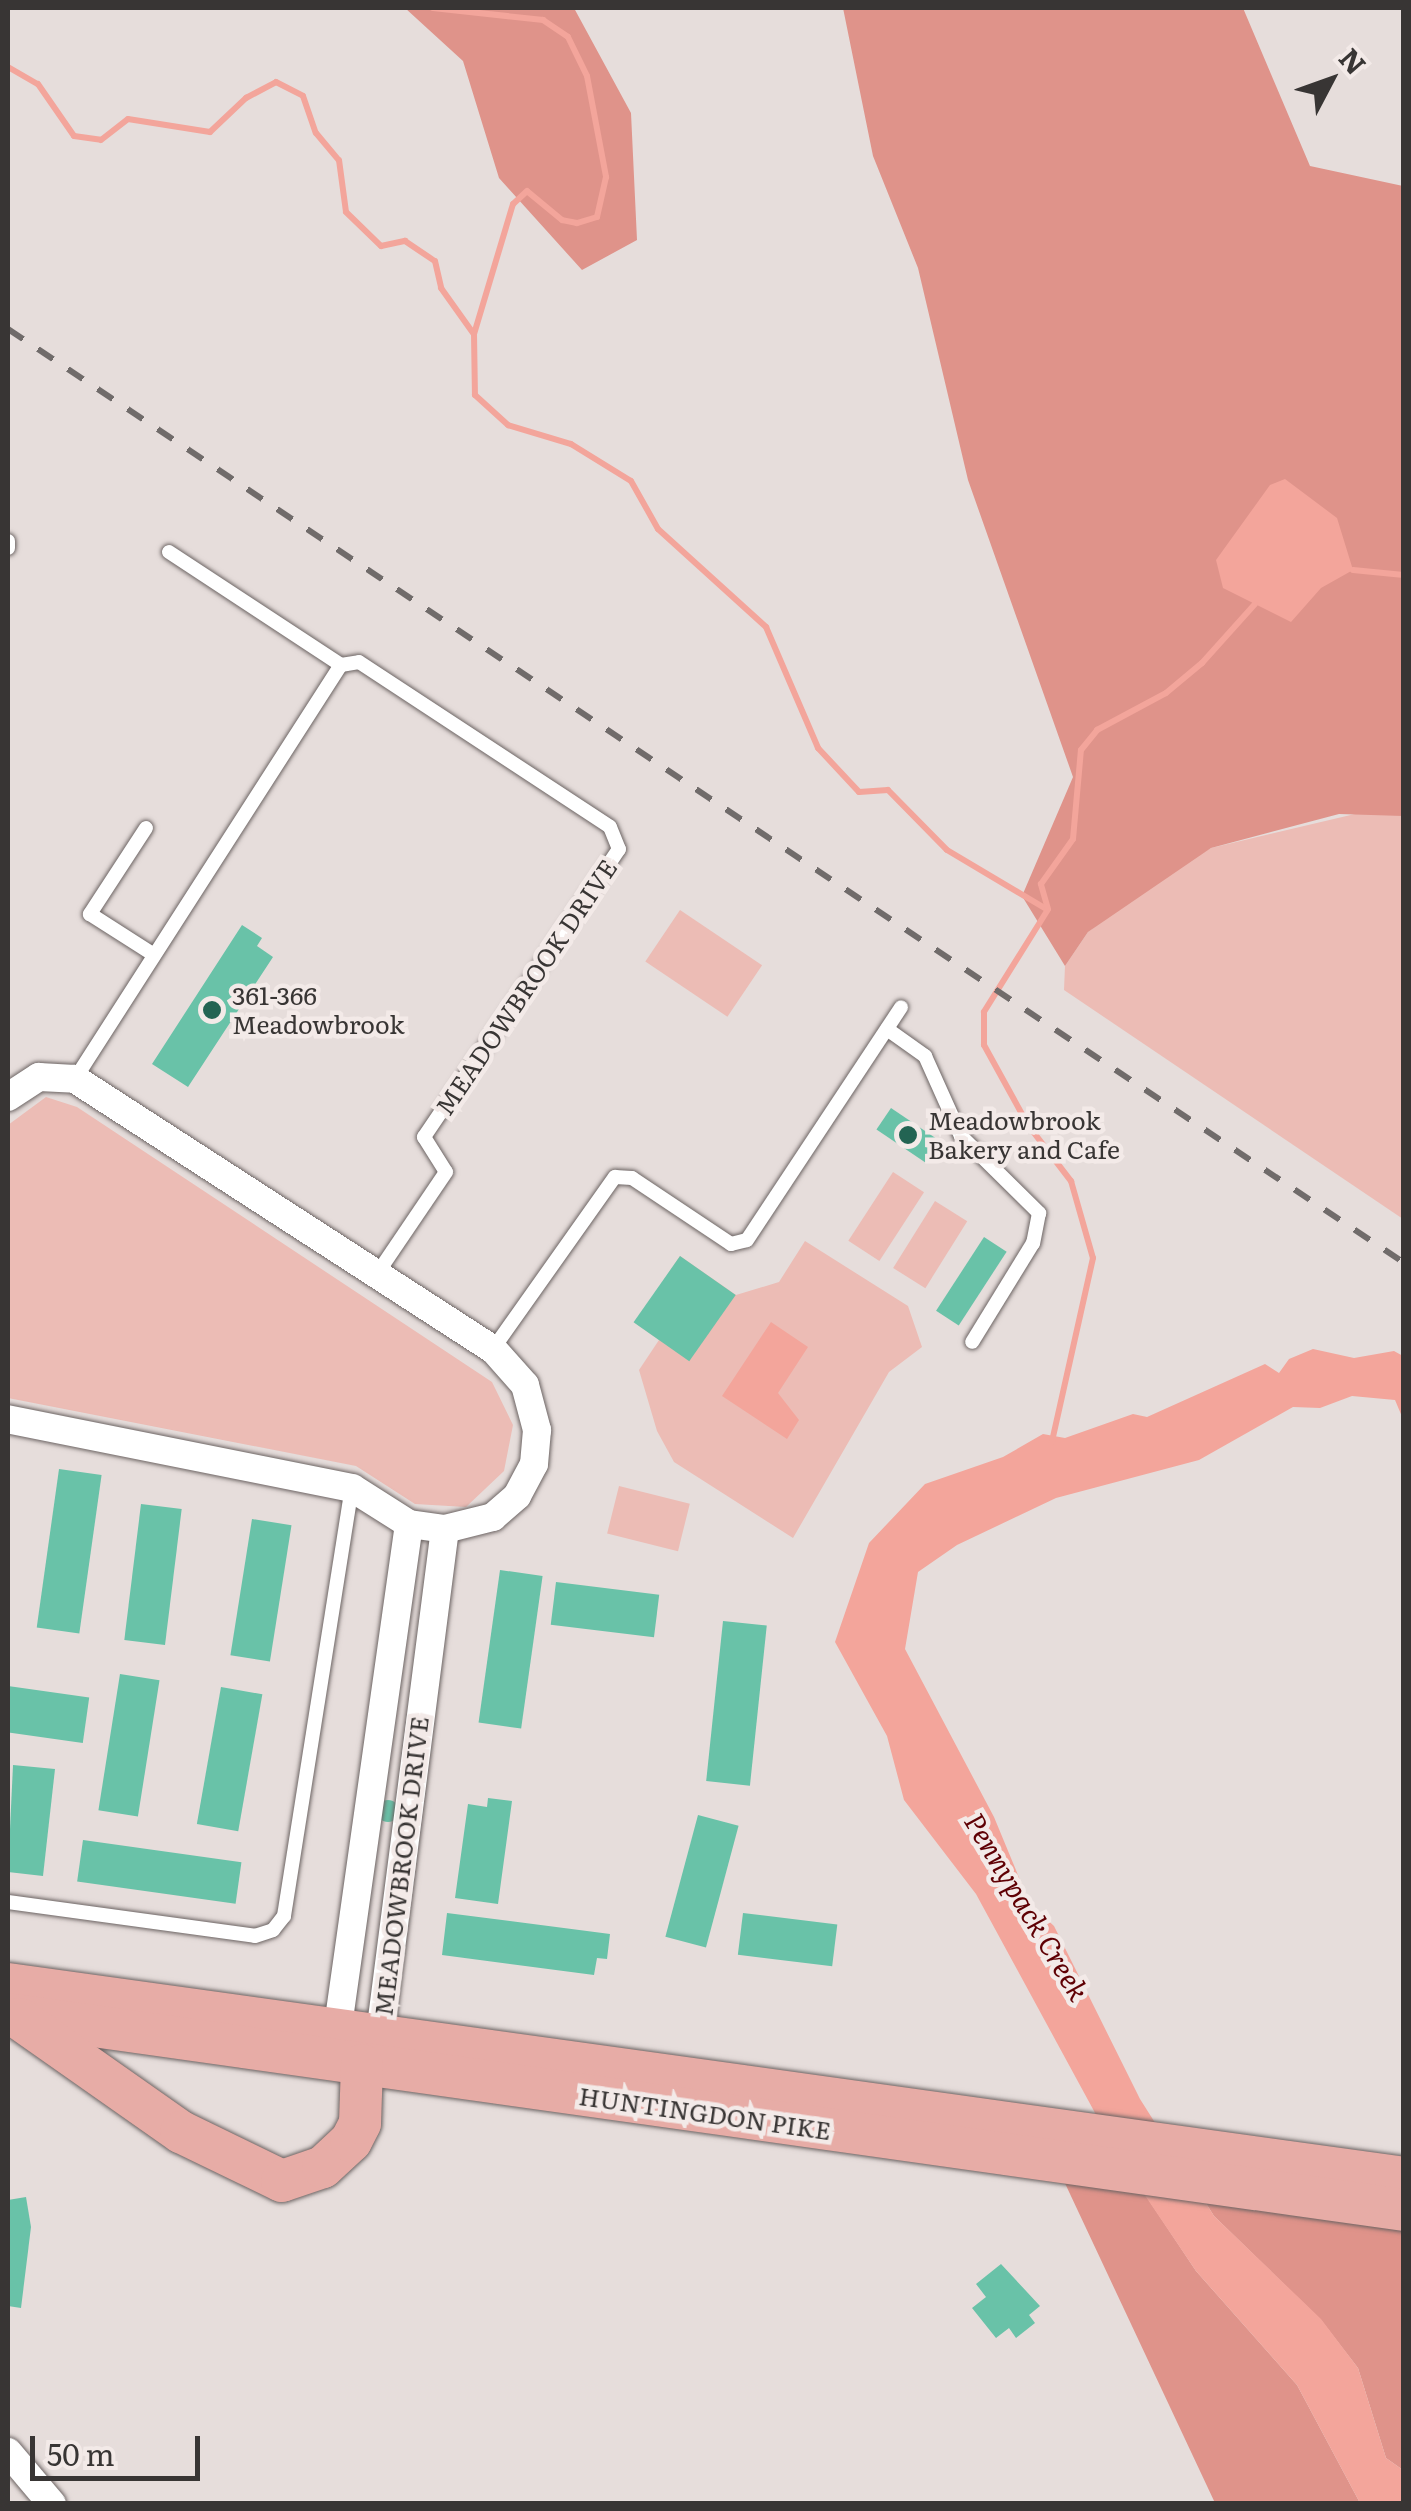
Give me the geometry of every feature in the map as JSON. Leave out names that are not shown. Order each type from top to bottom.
[{"type":"main road","name":"HUNTINGDON PIKE","points":[[10,2005],[338,2026],[371,2050],[1090,2167],[1404,2210]]},
{"type":"main road","name":"HUNTINGDON PIKE","points":[[10,2005],[1063,2130],[1404,2178]]},
{"type":"main road","points":[[10,2005],[182,2132],[282,2181],[323,2168],[352,2141],[360,2124],[371,2050]]},
{"type":"street","points":[[8,1097],[39,1077],[75,1079],[493,1349],[525,1385],[537,1430],[534,1464],[517,1496],[492,1518],[444,1530],[409,1524],[352,1488],[8,1419]]},
{"type":"street","name":"MEADOWBROOK DRIVE","points":[[338,2026],[409,1524]]},
{"type":"street","name":"MEADOWBROOK DRIVE","points":[[371,2050],[444,1530]]},
{"type":"street","points":[[8,2452],[52,2504]]},
{"type":"lane","points":[[75,1079],[341,665],[168,552]]},
{"type":"lane","name":"MEADOWBROOK DRIVE","points":[[341,665],[359,662],[610,827],[619,848],[424,1137],[446,1172],[377,1274]]},
{"type":"lane","points":[[146,828],[90,914],[154,955]]},
{"type":"lane","points":[[493,1349],[615,1177],[632,1178],[731,1244],[747,1240],[901,1007]]},
{"type":"lane","points":[[887,1029],[925,1056],[961,1136],[1038,1213],[1034,1243],[972,1342]]},
{"type":"lane","points":[[8,1902],[255,1936],[273,1930],[284,1916],[352,1488]]},
{"type":"shaded area","points":[[405,8],[574,8],[631,113],[637,240],[582,270],[499,178],[463,61]]},
{"type":"shaded area","points":[[843,8],[1243,8],[1310,166],[1403,186],[1403,816],[1339,814],[1211,848],[1088,932],[1065,966],[1022,896],[1073,777],[968,480],[918,268],[873,156]]},
{"type":"shaded area","points":[[1372,810],[1403,816],[1403,1219],[1064,990],[1065,966],[1088,932],[1165,874],[1211,848]]},
{"type":"shaded area","points":[[680,910],[762,965],[727,1017],[645,961]]},
{"type":"shaded area","points":[[46,1097],[77,1107],[492,1382],[513,1425],[504,1471],[466,1507],[415,1504],[356,1466],[8,1398],[8,1125]]},
{"type":"shaded area","points":[[893,1172],[924,1192],[879,1261],[848,1241]]},
{"type":"shaded area","points":[[935,1201],[967,1221],[925,1288],[893,1268]]},
{"type":"shaded area","points":[[805,1241],[908,1306],[922,1347],[889,1372],[793,1538],[674,1462],[657,1431],[639,1370],[659,1340],[635,1323],[680,1256],[736,1295],[779,1282]]},
{"type":"shaded area","points":[[619,1486],[690,1504],[678,1551],[607,1534]]},
{"type":"shaded area","points":[[1055,2162],[1130,2172],[1196,2271],[1297,2385],[1360,2503],[1215,2503]]},
{"type":"shaded area","points":[[1192,2181],[1403,2210],[1403,2470],[1386,2458],[1358,2368],[1321,2320],[1214,2216]]},
{"type":"water","points":[[1285,479],[1337,518],[1353,570],[1321,588],[1291,622],[1223,588],[1216,560],[1270,485]]},
{"type":"water","points":[[771,1322],[808,1347],[778,1393],[799,1420],[787,1439],[722,1396]]},
{"type":"water","name":"Pennypack Creek","points":[[1313,1349],[1354,1358],[1394,1351],[1403,1356],[1403,1419],[1395,1400],[1352,1396],[1320,1408],[1293,1407],[1199,1460],[1056,1498],[957,1545],[918,1572],[905,1649],[994,1817],[1030,1904],[1054,1926],[1140,2099],[1214,2216],[1321,2319],[1358,2368],[1386,2458],[1403,2470],[1403,2503],[1360,2503],[1297,2385],[1196,2271],[1119,2157],[976,1894],[904,1800],[887,1736],[835,1642],[869,1543],[925,1484],[1003,1457],[1043,1434],[1065,1438],[1133,1414],[1147,1417],[1265,1364],[1279,1373],[1289,1359]]},
{"type":"building","name":"361-366 Meadowbrook","points":[[242,925],[262,938],[257,946],[273,957],[188,1087],[152,1064]]},
{"type":"building","name":"Meadowbrook Bakery and Cafe","points":[[891,1108],[940,1141],[925,1163],[876,1130]]},
{"type":"building","points":[[984,1237],[1007,1252],[959,1326],[936,1311]]},
{"type":"building","points":[[680,1256],[736,1295],[689,1361],[634,1322]]},
{"type":"building","points":[[59,1469],[102,1475],[79,1633],[37,1627]]},
{"type":"building","points":[[141,1504],[182,1509],[165,1645],[124,1640]]},
{"type":"building","points":[[252,1519],[292,1525],[270,1662],[230,1655]]},
{"type":"building","points":[[500,1570],[543,1576],[521,1728],[479,1723]]},
{"type":"building","points":[[556,1582],[659,1595],[654,1637],[551,1625]]},
{"type":"building","points":[[723,1621],[767,1626],[750,1786],[706,1781]]},
{"type":"building","points":[[120,1674],[160,1680],[138,1817],[98,1810]]},
{"type":"building","points":[[8,1686],[89,1697],[83,1743],[8,1732]]},
{"type":"building","points":[[221,1687],[262,1694],[238,1831],[197,1824]]},
{"type":"building","points":[[13,1765],[55,1769],[43,1876],[8,1872]]},
{"type":"building","points":[[488,1798],[512,1801],[498,1904],[455,1898],[468,1804],[487,1807]]},
{"type":"building","points":[[388,1800],[396,1803],[396,1819],[388,1822],[380,1819],[377,1811],[380,1803]]},
{"type":"building","points":[[698,1815],[739,1826],[706,1948],[665,1937]]},
{"type":"building","points":[[83,1840],[241,1862],[236,1904],[77,1882]]},
{"type":"building","points":[[447,1913],[610,1934],[607,1959],[597,1958],[594,1975],[442,1955]]},
{"type":"building","points":[[743,1913],[837,1925],[832,1966],[738,1955]]},
{"type":"building","points":[[26,2197],[31,2227],[21,2308],[8,2306],[8,2200]]},
{"type":"building","points":[[1001,2264],[1040,2306],[1029,2315],[1035,2323],[1016,2338],[1009,2328],[996,2338],[972,2308],[986,2297],[976,2284]]},
{"type":"waterway","points":[[433,8],[543,20],[568,37],[587,76],[606,177],[597,217],[577,223],[562,220],[527,191],[513,204],[474,334],[475,395],[508,425],[571,444],[631,481],[658,529],[766,627],[818,748],[859,792],[888,790],[947,850],[1048,910]]},
{"type":"waterway","points":[[8,67],[38,84],[74,136],[101,140],[128,119],[210,132],[246,98],[276,82],[303,96],[316,133],[339,160],[346,212],[381,246],[405,241],[435,261],[441,288],[473,333]]},
{"type":"waterway","points":[[1353,570],[1404,575]]},
{"type":"waterway","points":[[1048,909],[1041,884],[1073,839],[1081,750],[1097,730],[1166,693],[1202,663],[1255,604]]},
{"type":"waterway","points":[[1047,911],[984,1012],[984,1045],[1028,1125],[1071,1181],[1093,1258],[1052,1442]]},
{"type":"railway","points":[[8,329],[1404,1263]]},
{"type":"place","name":"361-366 Meadowbrook","points":[[212,1010]]},
{"type":"place","name":"Meadowbrook Bakery and Cafe","points":[[908,1135]]}]
